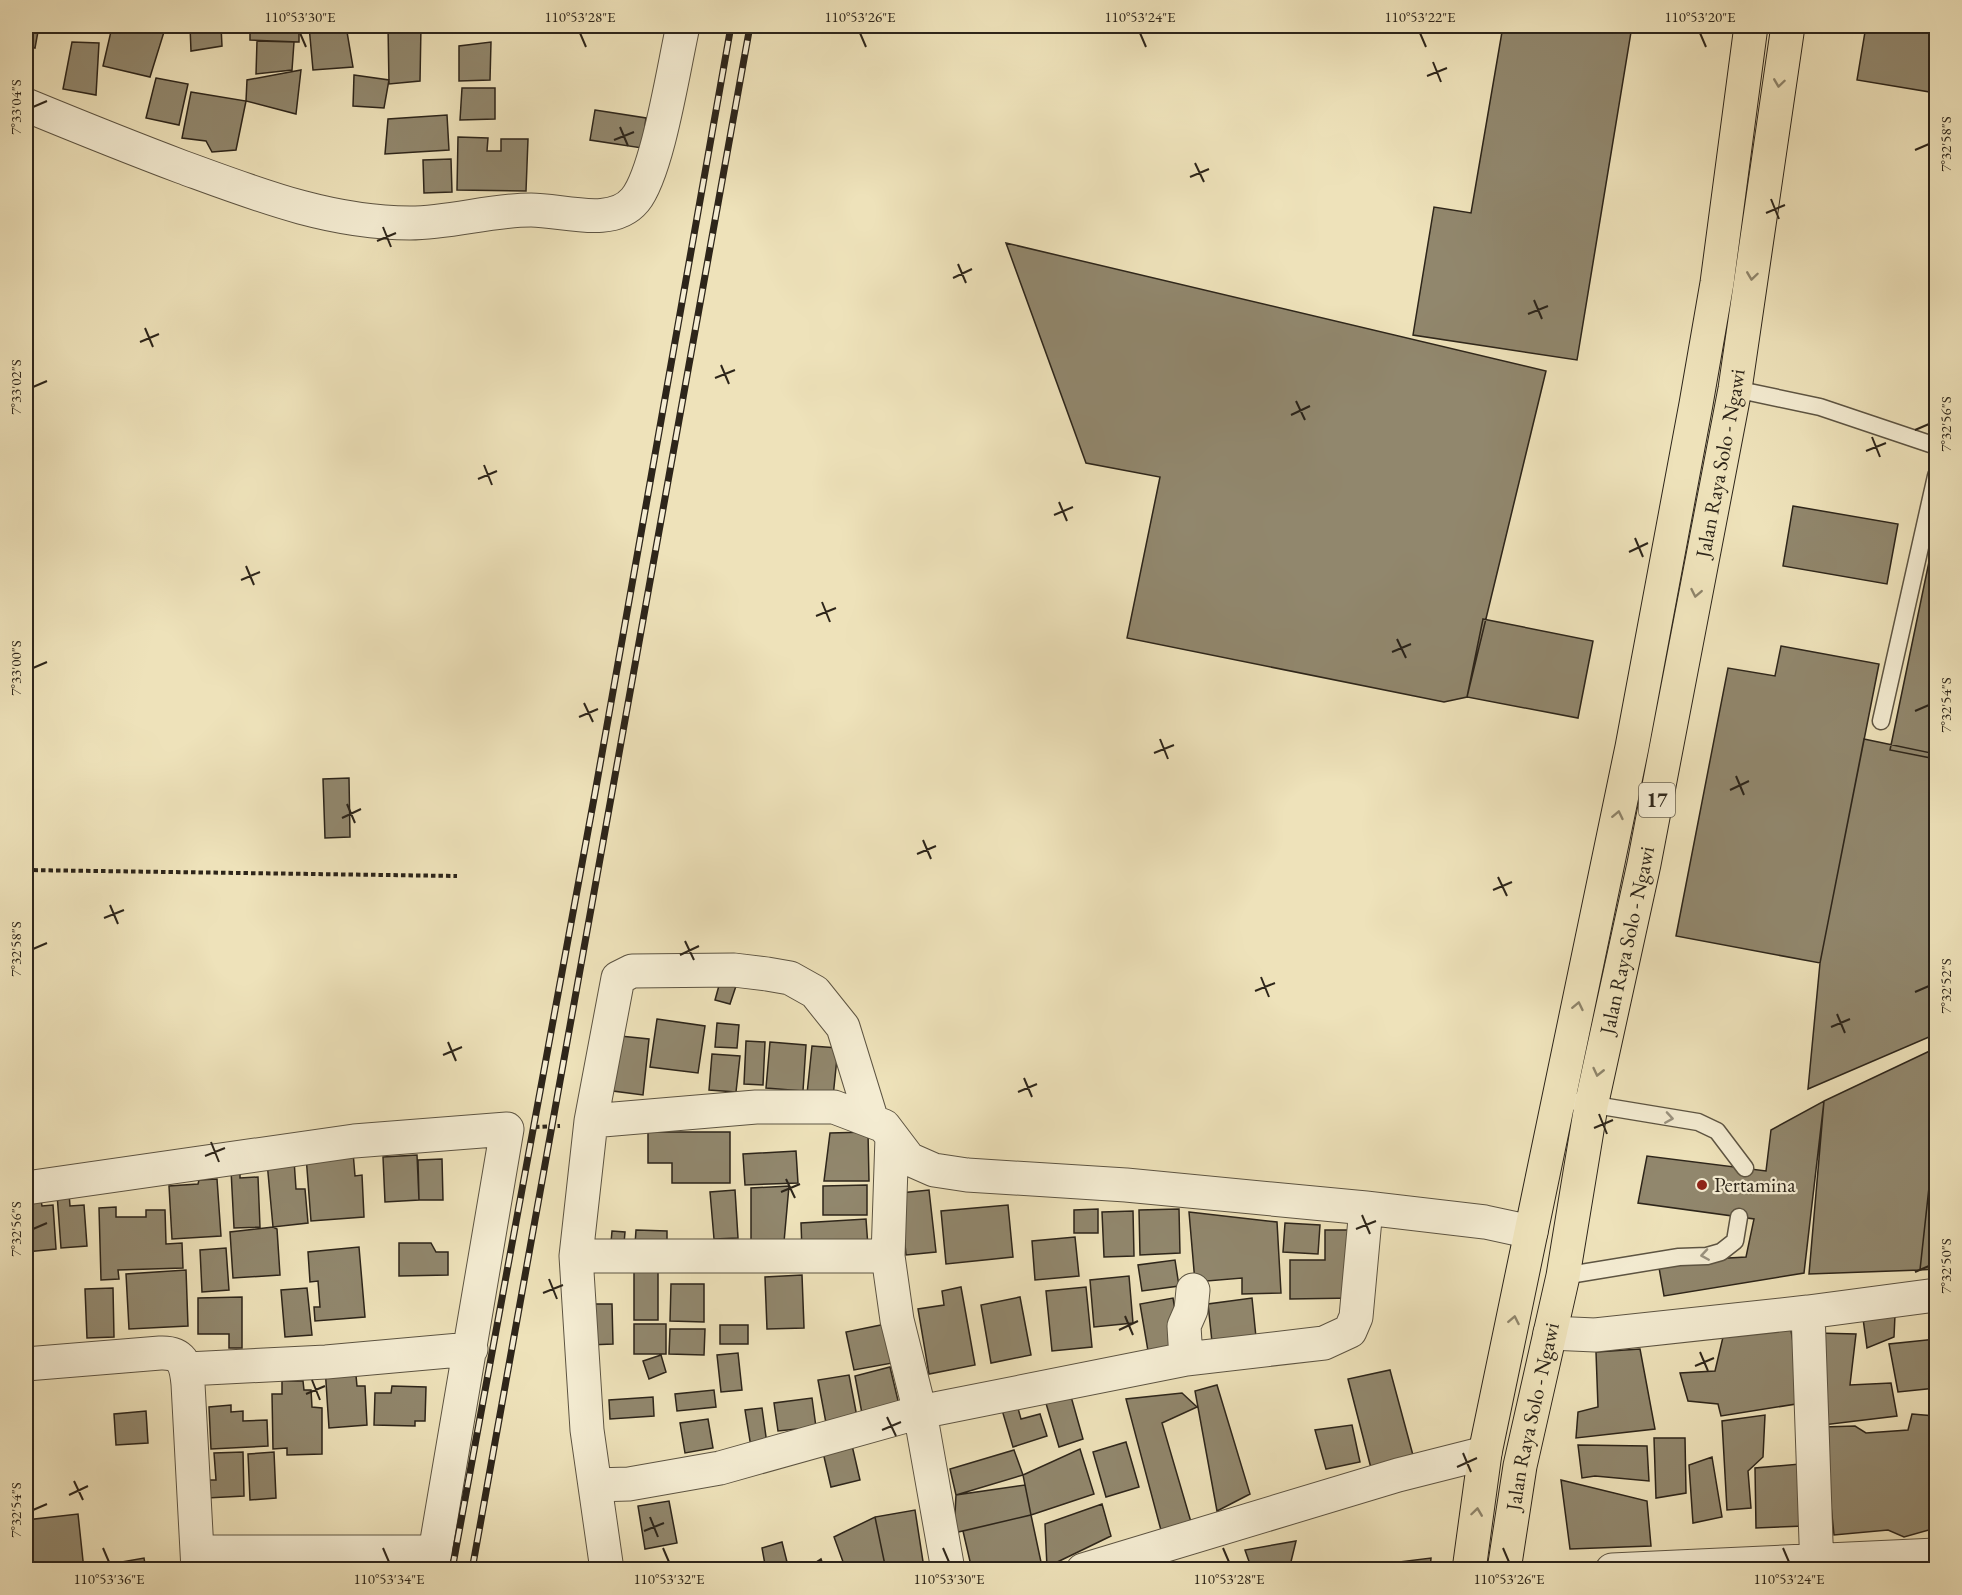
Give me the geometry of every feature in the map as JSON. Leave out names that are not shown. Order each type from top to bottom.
[{"type":"highway","name":"Jalan Raya Solo - Ngawi","points":[[1469,1569],[1485,1453],[1632,747],[1696,404],[1717,283],[1750,26]]},
{"type":"highway","name":"Jalan Raya Solo - Ngawi","points":[[1504,1569],[1520,1466],[1563,1276],[1591,1106],[1644,864],[1735,388],[1788,26]]},
{"type":"street","points":[[26,105],[231,187],[325,214],[409,223],[453,220],[511,210],[557,211],[599,217],[612,215],[635,200],[652,164],[682,26]]},
{"type":"street","points":[[607,1569],[581,1360],[576,1256],[591,1121],[618,978],[632,971],[734,970],[790,978],[815,992],[843,1027],[882,1129],[888,1256],[897,1320],[920,1412],[948,1569]]},
{"type":"street","points":[[591,1121],[756,1107],[834,1107],[882,1129],[909,1159],[934,1170],[967,1175],[1126,1185],[1366,1208],[1485,1222],[1531,1232]]},
{"type":"street","points":[[26,1188],[354,1141],[507,1129],[434,1561],[197,1561],[187,1369],[182,1358],[173,1353],[26,1364]]},
{"type":"street","points":[[595,1485],[629,1484],[720,1468],[920,1412],[1186,1359],[1324,1343],[1350,1330],[1356,1317],[1366,1208]]},
{"type":"street","points":[[576,1256],[888,1256]]},
{"type":"street","points":[[1186,1359],[1184,1326],[1191,1310],[1193,1290]]},
{"type":"street","points":[[1550,1333],[1595,1335],[1808,1312],[1936,1295]]},
{"type":"street","points":[[1808,1312],[1817,1565]]},
{"type":"street","points":[[187,1369],[326,1362],[471,1349]]},
{"type":"street","points":[[1083,1569],[1398,1475],[1485,1453]]},
{"type":"street","points":[[1612,1569],[1817,1565],[1936,1555]]},
{"type":"lane","points":[[1735,388],[1820,407],[1936,446]]},
{"type":"lane","points":[[1881,721],[1936,476]]},
{"type":"lane","points":[[1559,1099],[1698,1122],[1717,1131],[1745,1168]]},
{"type":"lane","points":[[1563,1276],[1679,1257],[1707,1256],[1721,1252],[1735,1241],[1739,1217]]},
{"type":"path","points":[[26,870],[457,876]]},
{"type":"path","points":[[507,1129],[551,1128],[591,1121]]},
{"type":"building","points":[[26,26],[39,26],[35,48],[26,46]]},
{"type":"building","points":[[78,26],[101,26],[100,31]]},
{"type":"building","points":[[190,26],[221,26],[222,46],[191,51]]},
{"type":"building","points":[[250,26],[299,26],[299,42],[250,40]]},
{"type":"building","points":[[309,26],[346,26],[353,67],[313,70]]},
{"type":"building","points":[[388,26],[421,26],[420,81],[389,84]]},
{"type":"building","points":[[1503,26],[1632,26],[1577,360],[1413,335],[1434,207],[1471,213]]},
{"type":"building","points":[[1866,26],[1936,26],[1936,93],[1857,80]]},
{"type":"building","points":[[112,27],[164,32],[150,77],[103,66]]},
{"type":"building","points":[[257,41],[294,42],[292,70],[256,74]]},
{"type":"building","points":[[72,42],[99,43],[96,95],[63,89]]},
{"type":"building","points":[[491,42],[490,80],[459,81],[459,46]]},
{"type":"building","points":[[301,70],[296,114],[246,101],[247,80]]},
{"type":"building","points":[[354,75],[389,80],[384,108],[353,106]]},
{"type":"building","points":[[156,78],[188,84],[179,125],[146,118]]},
{"type":"building","points":[[462,88],[495,88],[495,119],[460,120]]},
{"type":"building","points":[[191,92],[246,101],[236,150],[212,152],[206,141],[182,138]]},
{"type":"building","points":[[595,110],[646,118],[642,148],[590,140]]},
{"type":"building","points":[[447,115],[449,150],[385,154],[388,119]]},
{"type":"building","points":[[458,137],[488,138],[487,151],[501,151],[501,139],[528,139],[526,191],[457,190]]},
{"type":"building","points":[[451,159],[452,192],[424,193],[423,160]]},
{"type":"building","points":[[1006,243],[1546,371],[1467,697],[1444,702],[1127,638],[1160,477],[1086,463]]},
{"type":"building","points":[[1793,506],[1898,524],[1887,584],[1783,566]]},
{"type":"building","points":[[1936,528],[1936,759],[1890,750]]},
{"type":"building","points":[[1483,619],[1593,641],[1578,718],[1467,697]]},
{"type":"building","points":[[1781,646],[1879,664],[1820,963],[1676,936],[1728,668],[1775,676]]},
{"type":"building","points":[[1864,739],[1936,754],[1936,1034],[1808,1089],[1820,963]]},
{"type":"building","points":[[349,778],[350,837],[325,838],[323,779]]},
{"type":"building","points":[[720,982],[736,986],[730,1004],[715,1000]]},
{"type":"building","points":[[657,1019],[705,1026],[698,1073],[650,1067]]},
{"type":"building","points":[[717,1023],[739,1025],[737,1048],[715,1047]]},
{"type":"building","points":[[620,1036],[649,1039],[643,1095],[613,1091]]},
{"type":"building","points":[[746,1041],[765,1042],[763,1085],[744,1084]]},
{"type":"building","points":[[770,1042],[806,1045],[803,1091],[766,1088]]},
{"type":"building","points":[[812,1046],[838,1048],[833,1097],[807,1094]]},
{"type":"building","points":[[1936,1048],[1936,1123],[1920,1270],[1809,1274],[1824,1101]]},
{"type":"building","points":[[712,1054],[740,1056],[736,1092],[709,1090]]},
{"type":"building","points":[[1824,1101],[1804,1273],[1664,1296],[1658,1262],[1746,1257],[1754,1219],[1638,1203],[1647,1156],[1766,1171],[1771,1130]]},
{"type":"building","points":[[1936,1123],[1936,1269],[1920,1270]]},
{"type":"building","points":[[648,1132],[730,1132],[730,1183],[672,1183],[672,1163],[648,1163]]},
{"type":"building","points":[[868,1132],[869,1181],[824,1181],[830,1133]]},
{"type":"building","points":[[796,1151],[798,1183],[745,1185],[743,1154]]},
{"type":"building","points":[[353,1152],[355,1176],[362,1175],[364,1217],[311,1221],[306,1156]]},
{"type":"building","points":[[417,1155],[419,1200],[385,1202],[383,1157]]},
{"type":"building","points":[[442,1159],[443,1200],[419,1200],[418,1160]]},
{"type":"building","points":[[294,1160],[296,1189],[305,1189],[308,1223],[273,1227],[267,1162]]},
{"type":"building","points":[[240,1169],[240,1178],[258,1177],[260,1227],[234,1228],[231,1170]]},
{"type":"building","points":[[217,1179],[221,1236],[172,1239],[169,1186],[198,1184],[199,1180]]},
{"type":"building","points":[[867,1185],[867,1215],[823,1215],[823,1186]]},
{"type":"building","points":[[789,1186],[784,1242],[751,1240],[751,1188]]},
{"type":"building","points":[[735,1190],[738,1238],[714,1239],[710,1192]]},
{"type":"building","points":[[929,1190],[936,1252],[906,1255],[900,1193]]},
{"type":"building","points":[[69,1193],[70,1206],[84,1205],[87,1246],[61,1248],[57,1194]]},
{"type":"building","points":[[41,1200],[42,1206],[53,1205],[56,1249],[26,1252],[26,1201]]},
{"type":"building","points":[[1008,1205],[1013,1257],[946,1264],[941,1211]]},
{"type":"building","points":[[116,1207],[116,1217],[146,1217],[146,1210],[165,1210],[166,1244],[182,1243],[183,1268],[118,1270],[119,1279],[101,1280],[99,1208]]},
{"type":"building","points":[[1098,1209],[1098,1233],[1074,1233],[1074,1210]]},
{"type":"building","points":[[1179,1209],[1180,1253],[1140,1255],[1139,1210]]},
{"type":"building","points":[[1133,1211],[1134,1256],[1104,1257],[1102,1212]]},
{"type":"building","points":[[1189,1212],[1277,1222],[1281,1293],[1242,1294],[1242,1278],[1195,1282]]},
{"type":"building","points":[[866,1219],[868,1247],[802,1251],[801,1223]]},
{"type":"building","points":[[1285,1223],[1320,1225],[1318,1254],[1283,1252]]},
{"type":"building","points":[[273,1227],[277,1229],[280,1275],[233,1278],[230,1232]]},
{"type":"building","points":[[636,1230],[667,1231],[667,1246],[635,1245]]},
{"type":"building","points":[[1325,1230],[1352,1230],[1353,1298],[1290,1299],[1290,1260],[1325,1260]]},
{"type":"building","points":[[612,1231],[625,1232],[623,1255],[610,1254]]},
{"type":"building","points":[[1075,1237],[1079,1276],[1035,1280],[1032,1241]]},
{"type":"building","points":[[399,1243],[431,1243],[436,1252],[448,1252],[448,1275],[399,1276]]},
{"type":"building","points":[[359,1247],[365,1317],[315,1321],[314,1307],[320,1307],[318,1281],[310,1282],[308,1252]]},
{"type":"building","points":[[226,1248],[229,1290],[202,1292],[200,1250]]},
{"type":"building","points":[[1175,1260],[1179,1286],[1142,1291],[1138,1265]]},
{"type":"building","points":[[634,1264],[658,1264],[658,1320],[634,1320]]},
{"type":"building","points":[[186,1270],[188,1326],[129,1329],[126,1274]]},
{"type":"building","points":[[802,1275],[804,1328],[767,1329],[765,1277]]},
{"type":"building","points":[[1129,1276],[1133,1323],[1094,1327],[1090,1280]]},
{"type":"building","points":[[671,1284],[704,1284],[704,1322],[670,1321]]},
{"type":"building","points":[[961,1287],[975,1365],[929,1374],[918,1309],[944,1305],[942,1291]]},
{"type":"building","points":[[1086,1287],[1092,1347],[1052,1351],[1046,1291]]},
{"type":"building","points":[[113,1288],[114,1337],[87,1338],[85,1289]]},
{"type":"building","points":[[307,1288],[312,1335],[285,1337],[281,1290]]},
{"type":"building","points":[[242,1297],[242,1348],[229,1348],[229,1334],[198,1334],[198,1298]]},
{"type":"building","points":[[1020,1297],[1031,1355],[991,1363],[981,1305]]},
{"type":"building","points":[[1173,1298],[1181,1345],[1148,1351],[1140,1304]]},
{"type":"building","points":[[1252,1298],[1256,1337],[1212,1342],[1208,1304]]},
{"type":"building","points":[[587,1304],[612,1304],[613,1344],[588,1345]]},
{"type":"building","points":[[1862,1311],[1895,1315],[1894,1337],[1867,1348]]},
{"type":"building","points":[[1789,1319],[1797,1365],[1796,1404],[1721,1416],[1718,1404],[1688,1401],[1680,1373],[1715,1371],[1723,1337]]},
{"type":"building","points":[[891,1323],[898,1362],[854,1370],[846,1332]]},
{"type":"building","points":[[634,1324],[666,1324],[666,1354],[634,1354]]},
{"type":"building","points":[[720,1325],[748,1325],[748,1344],[720,1344]]},
{"type":"building","points":[[670,1329],[705,1329],[704,1355],[669,1354]]},
{"type":"building","points":[[1816,1333],[1856,1334],[1850,1385],[1891,1383],[1897,1416],[1823,1425]]},
{"type":"building","points":[[1936,1339],[1936,1388],[1898,1392],[1889,1344]]},
{"type":"building","points":[[1640,1349],[1655,1429],[1576,1438],[1578,1412],[1598,1407],[1596,1352]]},
{"type":"building","points":[[738,1353],[742,1390],[721,1392],[717,1355]]},
{"type":"building","points":[[661,1355],[666,1372],[649,1379],[643,1361]]},
{"type":"building","points":[[355,1365],[357,1386],[365,1386],[367,1425],[329,1428],[325,1367]]},
{"type":"building","points":[[890,1367],[900,1409],[863,1419],[855,1376]]},
{"type":"building","points":[[1390,1370],[1414,1459],[1371,1468],[1348,1379]]},
{"type":"building","points":[[849,1375],[857,1417],[826,1423],[818,1380]]},
{"type":"building","points":[[282,1381],[303,1381],[304,1390],[311,1390],[312,1407],[322,1408],[322,1454],[287,1455],[287,1448],[273,1449],[272,1394],[282,1394]]},
{"type":"building","points":[[1217,1385],[1250,1494],[1217,1511],[1195,1391]]},
{"type":"building","points":[[392,1386],[426,1387],[425,1421],[415,1421],[415,1426],[374,1425],[375,1393],[391,1393]]},
{"type":"building","points":[[714,1390],[716,1407],[677,1411],[675,1394]]},
{"type":"building","points":[[1070,1393],[1083,1439],[1059,1447],[1045,1400]]},
{"type":"building","points":[[1182,1393],[1197,1407],[1162,1423],[1191,1522],[1162,1534],[1126,1399]]},
{"type":"building","points":[[653,1397],[654,1416],[610,1419],[609,1400]]},
{"type":"building","points":[[812,1398],[816,1427],[778,1431],[774,1403]]},
{"type":"building","points":[[231,1405],[231,1412],[243,1411],[243,1421],[267,1420],[268,1446],[211,1449],[209,1407]]},
{"type":"building","points":[[1017,1405],[1021,1419],[1040,1414],[1047,1436],[1013,1447],[1002,1410]]},
{"type":"building","points":[[762,1408],[767,1444],[751,1447],[745,1410]]},
{"type":"building","points":[[146,1411],[148,1443],[116,1445],[114,1414]]},
{"type":"building","points":[[1912,1414],[1935,1416],[1936,1473],[1931,1475],[1936,1528],[1904,1537],[1888,1530],[1834,1535],[1823,1427],[1855,1426],[1866,1433],[1908,1430]]},
{"type":"building","points":[[1765,1415],[1763,1457],[1748,1471],[1751,1508],[1727,1510],[1722,1421]]},
{"type":"building","points":[[708,1419],[713,1448],[685,1453],[680,1423]]},
{"type":"building","points":[[1352,1425],[1360,1462],[1326,1469],[1315,1430]]},
{"type":"building","points":[[1654,1438],[1685,1438],[1686,1493],[1656,1498]]},
{"type":"building","points":[[851,1441],[860,1480],[831,1487],[822,1448]]},
{"type":"building","points":[[1126,1442],[1139,1487],[1106,1497],[1093,1452]]},
{"type":"building","points":[[1578,1445],[1647,1446],[1649,1481],[1595,1476],[1582,1478]]},
{"type":"building","points":[[1080,1449],[1094,1494],[1031,1515],[1023,1475]]},
{"type":"building","points":[[1014,1450],[1023,1475],[956,1495],[950,1469]]},
{"type":"building","points":[[243,1452],[244,1496],[207,1498],[206,1480],[216,1480],[214,1453]]},
{"type":"building","points":[[274,1452],[276,1498],[250,1500],[248,1454]]},
{"type":"building","points":[[1712,1457],[1722,1517],[1693,1523],[1689,1465]]},
{"type":"building","points":[[1800,1464],[1804,1526],[1756,1528],[1755,1468]]},
{"type":"building","points":[[1561,1480],[1647,1501],[1651,1546],[1570,1549]]},
{"type":"building","points":[[1025,1485],[1031,1515],[954,1533],[956,1495]]},
{"type":"building","points":[[669,1501],[677,1543],[645,1549],[638,1506]]},
{"type":"building","points":[[1102,1504],[1111,1536],[1047,1567],[1045,1524]]},
{"type":"building","points":[[915,1510],[924,1568],[886,1570],[875,1517]]},
{"type":"building","points":[[78,1514],[84,1570],[26,1570],[26,1520]]},
{"type":"building","points":[[1031,1515],[1041,1562],[1013,1570],[972,1570],[963,1531]]},
{"type":"building","points":[[875,1517],[886,1570],[846,1570],[834,1537]]},
{"type":"building","points":[[1296,1541],[1289,1570],[1252,1570],[1245,1550]]},
{"type":"building","points":[[782,1542],[789,1570],[766,1570],[762,1548]]},
{"type":"building","points":[[144,1558],[146,1570],[98,1570],[99,1566]]},
{"type":"building","points":[[1431,1558],[1430,1570],[1334,1570]]},
{"type":"building","points":[[821,1559],[825,1570],[804,1570]]},
{"type":"building","points":[[752,1562],[754,1570],[727,1569]]},
{"type":"railway","points":[[452,1570],[595,793],[731,26]]},
{"type":"railway","points":[[472,1570],[750,26]]},
{"type":"place","name":"Pertamina","points":[[1702,1185]]}]
